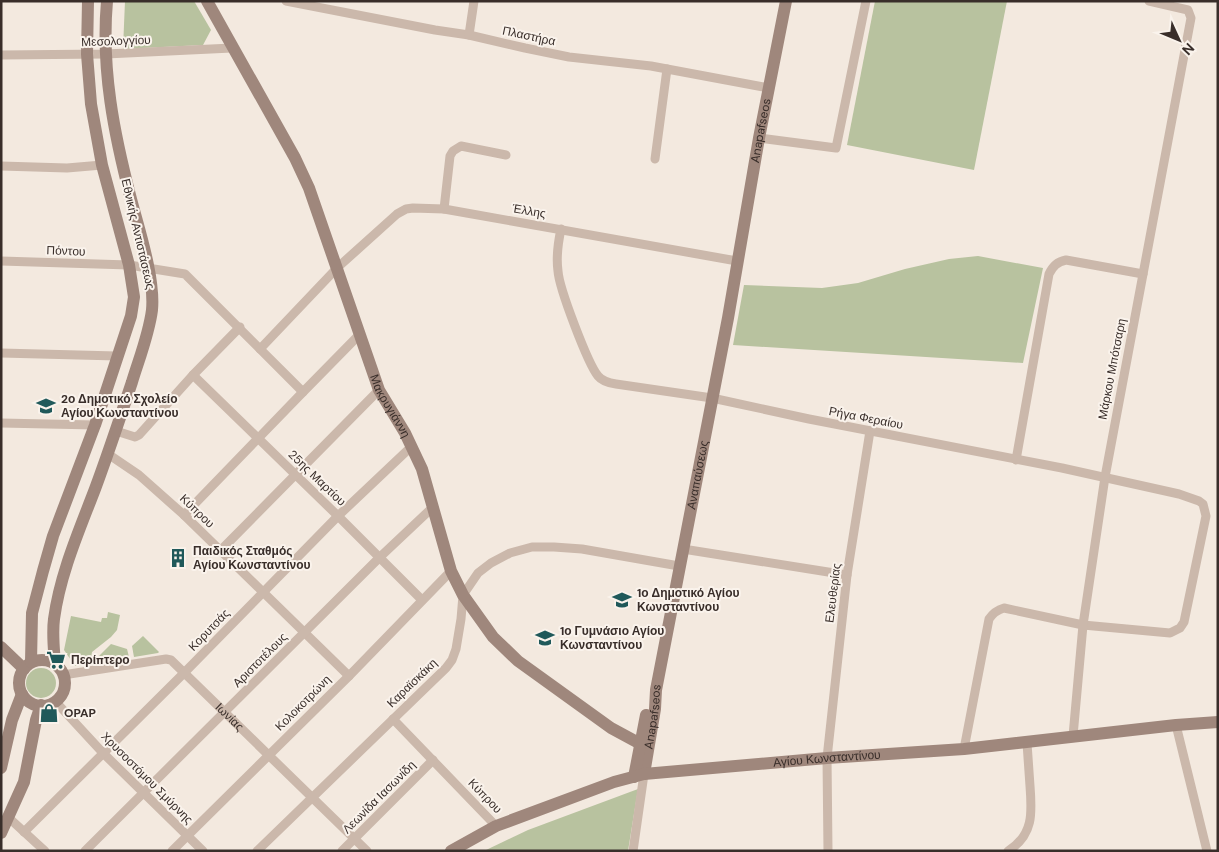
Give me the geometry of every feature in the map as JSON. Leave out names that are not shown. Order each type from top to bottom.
[{"type":"main road","name":"Εθνικής Αντιστάσεως","points":[[27,665],[32,613],[53,536],[95,424],[131,316],[134,297],[129,265],[102,165],[91,104],[87,54],[88,1]]},
{"type":"main road","name":"Εθνικής Αντιστάσεως","points":[[55,664],[54,618],[62,586],[116,431],[149,325],[152,301],[148,267],[116,138],[110,103],[106,54],[107,1]]},
{"type":"main road","name":"Μακρυγιάννη","points":[[207,1],[302,171],[379,390],[412,446],[422,469],[450,571],[463,595],[493,637],[518,661],[604,724],[643,746]]},
{"type":"main road","name":"Anapafseos","points":[[737,261],[786,1]]},
{"type":"main road","name":"Αναπαύσεως","points":[[656,690],[728,318],[737,261]]},
{"type":"main road","points":[[1,647],[27,665]]},
{"type":"main road","points":[[42,660],[55,664],[63,675],[64,686],[62,692],[55,701],[49,704],[41,705],[28,701],[22,694],[18,684],[21,673],[27,665],[42,660]]},
{"type":"main road","name":"Anapafseos","points":[[639,775],[648,708],[656,690]]},
{"type":"main road","points":[[1,768],[12,720],[22,694]]},
{"type":"main road","points":[[1,833],[24,782],[36,720],[41,705]]},
{"type":"main road","name":"Αγίου Κωνσταντίνου","points":[[450,851],[496,826],[614,782],[639,775],[1027,743],[1073,736],[1218,722]]},
{"type":"street","name":"Πλαστήρα","points":[[286,1],[469,35],[569,56],[667,69],[769,88]]},
{"type":"street","points":[[469,35],[474,1]]},
{"type":"street","points":[[759,138],[836,148],[866,1]]},
{"type":"street","name":"Μάρκου Μπότσαρη","points":[[1073,736],[1083,625],[1105,477],[1191,18],[1188,10],[1149,1]]},
{"type":"street","name":"Μεσολογγίου","points":[[1,55],[106,54],[232,48]]},
{"type":"street","points":[[655,159],[667,69]]},
{"type":"street","points":[[444,209],[450,156],[453,151],[461,146],[506,154]]},
{"type":"street","points":[[1,166],[67,168],[102,165]]},
{"type":"street","name":"Έλλης","points":[[260,349],[337,268],[406,209],[444,209],[737,261]]},
{"type":"street","name":"Ρήγα Φεραίου","points":[[561,229],[557,259],[559,278],[583,346],[598,376],[605,381],[712,398],[1105,477],[1195,498],[1203,504],[1206,516],[1184,622],[1180,628],[1170,633],[1083,625]]},
{"type":"street","points":[[1016,460],[1051,268],[1059,261],[1066,260],[1143,274]]},
{"type":"street","name":"Πόντου","points":[[1,261],[129,265],[185,274],[303,392]]},
{"type":"street","points":[[116,431],[134,437],[138,436],[193,375],[240,328]]},
{"type":"street","points":[[184,515],[360,335]]},
{"type":"street","points":[[1,353],[117,356]]},
{"type":"street","name":"25ης Μαρτίου","points":[[193,375],[296,474],[422,600]]},
{"type":"street","points":[[220,551],[379,390]]},
{"type":"street","points":[[1,423],[95,424]]},
{"type":"street","name":"Ελευθερίας","points":[[828,851],[827,758],[847,575],[870,431]]},
{"type":"street","name":"Κορυτσάς","points":[[24,832],[338,516],[412,446]]},
{"type":"street","name":"Κύπρου","points":[[108,454],[139,475],[184,515],[349,676]]},
{"type":"street","name":"Αριστοτέλους","points":[[85,851],[305,634],[380,557],[432,508]]},
{"type":"street","name":"Καραϊσκάκη","points":[[257,851],[450,664],[455,653],[458,638],[463,595],[472,579],[490,563],[510,553],[532,547],[582,549],[679,566]]},
{"type":"street","points":[[683,549],[847,575]]},
{"type":"street","name":"Κολοκοτρώνη","points":[[172,851],[349,676],[450,571]]},
{"type":"street","points":[[964,748],[990,619],[993,613],[998,609],[1004,608],[1083,625]]},
{"type":"street","name":"Ιωνίας","points":[[63,675],[166,659],[171,660],[270,754],[367,851]]},
{"type":"street","name":"Χρυσοστόμου Σμύρνης","points":[[55,701],[103,753],[203,851]]},
{"type":"street","name":"Κύπρου","points":[[393,719],[496,826]]},
{"type":"street","points":[[1176,725],[1207,851]]},
{"type":"street","points":[[1008,851],[1024,837],[1031,815],[1027,743]]},
{"type":"street","name":"Λεωνίδα Ιασωνίδη","points":[[342,851],[434,760]]},
{"type":"street","points":[[633,851],[639,775]]},
{"type":"street","points":[[9,818],[45,851]]},
{"type":"green space","points":[[125,1],[194,1],[211,30],[203,45],[123,49]]},
{"type":"green space","points":[[875,1],[1007,1],[974,170],[847,145]]},
{"type":"green space","points":[[978,256],[1043,268],[1023,363],[733,345],[744,285],[822,288],[858,283],[905,269],[949,259]]},
{"type":"green space","points":[[108,612],[120,615],[117,630],[92,652],[90,664],[75,666],[64,650],[71,616],[101,622],[102,618],[107,618]]},
{"type":"green space","points":[[143,636],[159,652],[134,657],[132,646]]},
{"type":"green space","points":[[111,644],[127,649],[129,657],[92,663]]},
{"type":"green space","points":[[41,668],[47,669],[55,677],[55,689],[47,697],[41,698],[35,697],[27,689],[26,683],[27,677],[35,669]]},
{"type":"green space","points":[[638,789],[628,851],[484,851],[528,830]]},
{"type":"place","name":"2ο Δημοτικό Σχολείο Αγίου Κωνσταντίνου","points":[[46,406]]},
{"type":"place","name":"Παιδικός Σταθμός Αγίου Κωνσταντίνου","points":[[178,558]]},
{"type":"place","name":"1ο Δημοτικό Αγίου Κωνσταντίνου","points":[[622,600]]},
{"type":"place","name":"1ο Γυμνάσιο Αγίου Κωνσταντίνου","points":[[545,638]]},
{"type":"place","name":"Περίπτερο","points":[[56,660]]},
{"type":"place","name":"OPAP","points":[[49,713]]}]
